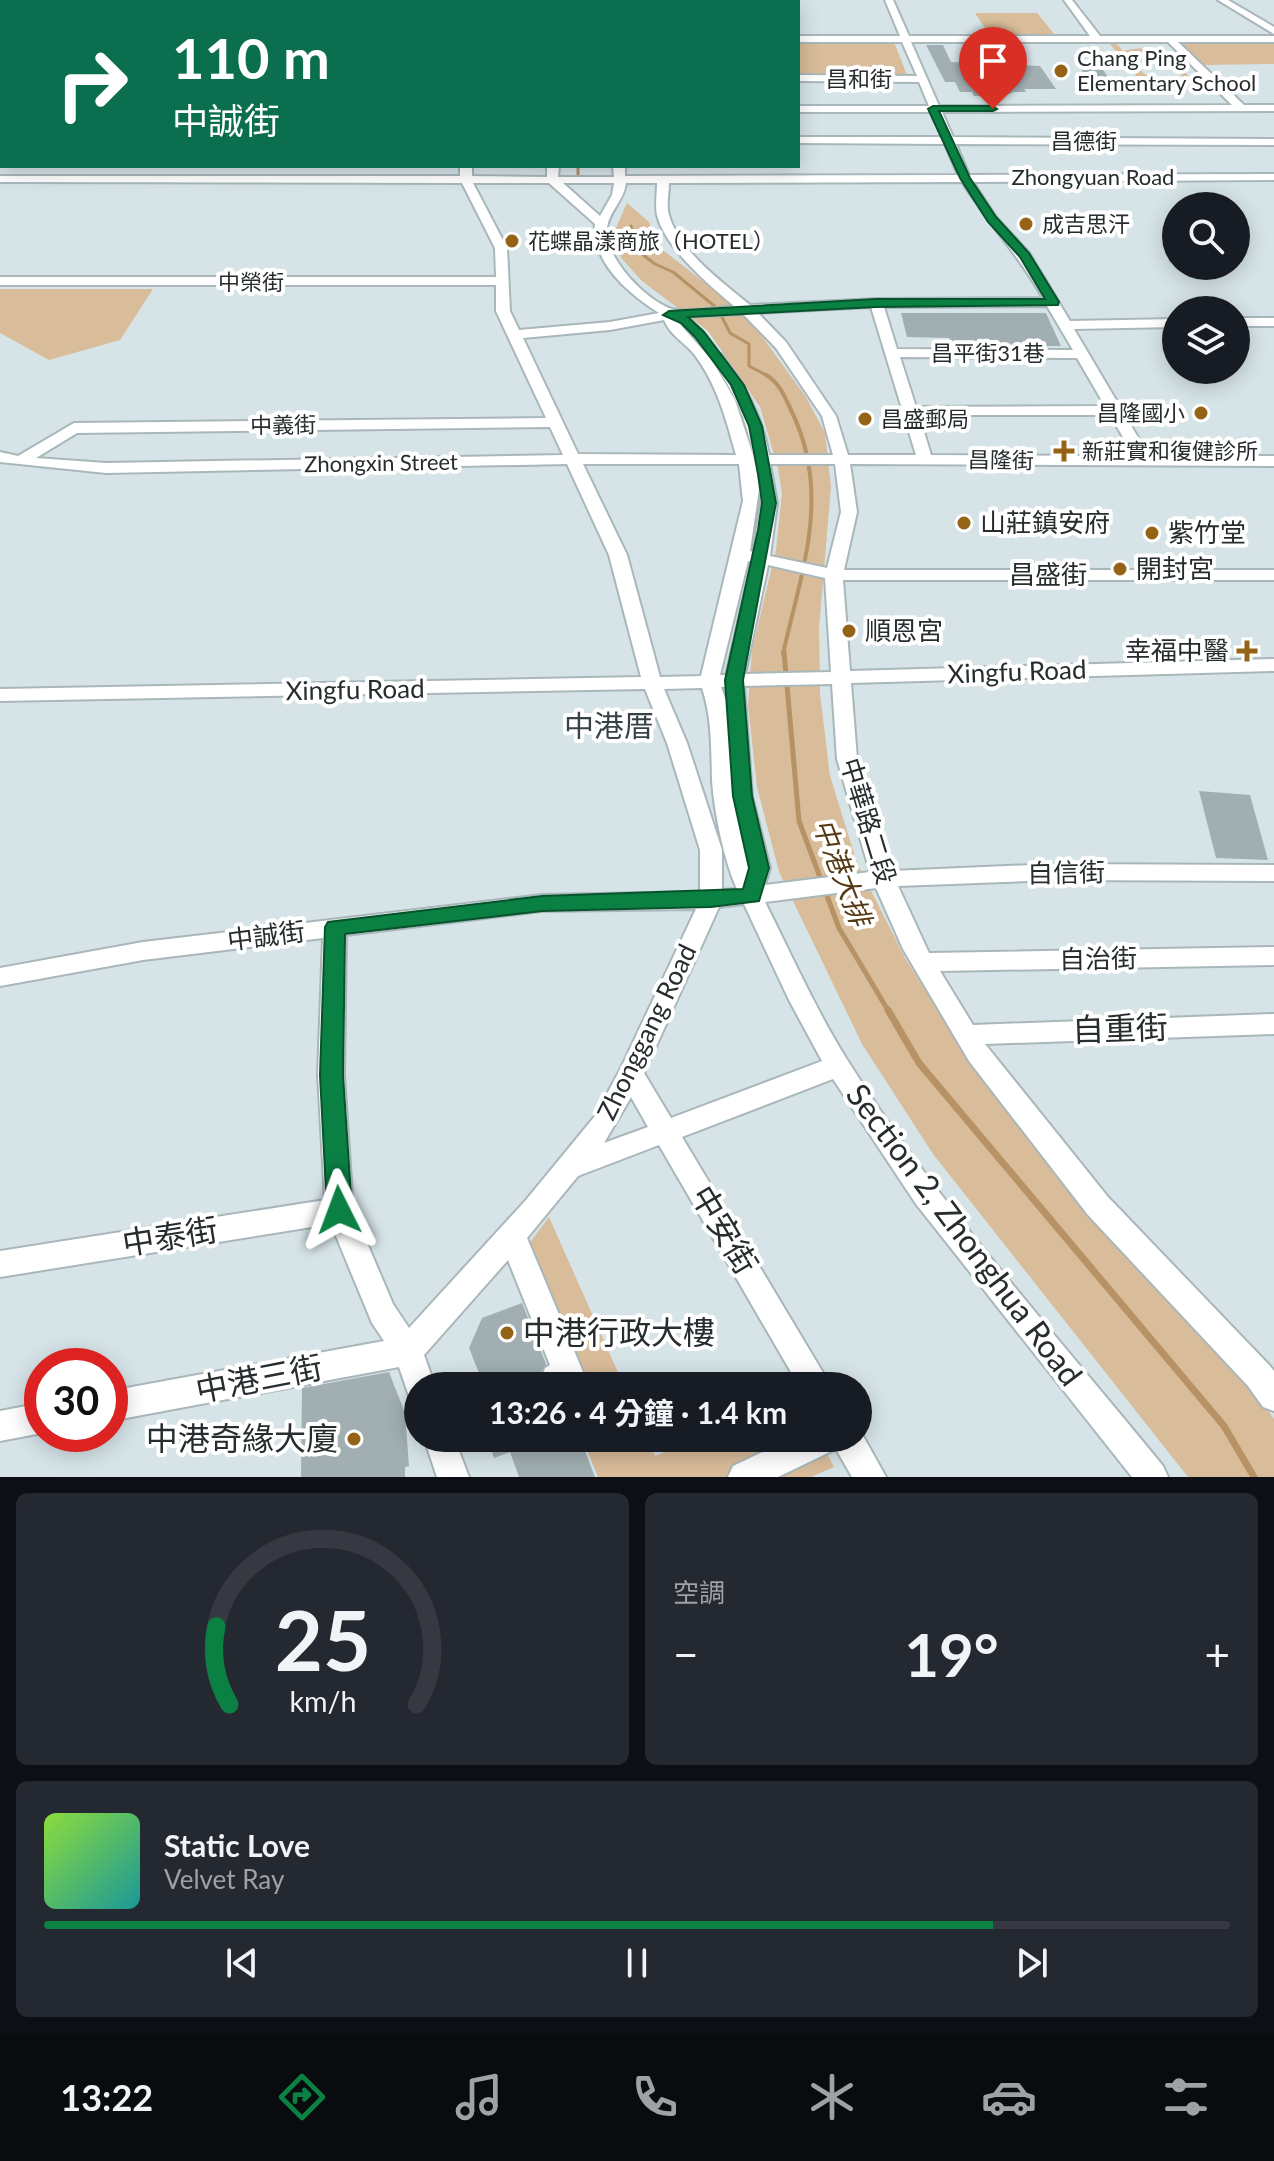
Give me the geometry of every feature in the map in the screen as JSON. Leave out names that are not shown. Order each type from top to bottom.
[{"type":"street","points":[[889,0],[965,178],[992,219],[1025,256],[1068,325],[1145,462]]},
{"type":"street","points":[[1068,0],[1097,39]]},
{"type":"street","points":[[1222,0],[1274,31]]},
{"type":"street","points":[[800,39],[1274,39]]},
{"type":"street","points":[[1171,40],[1241,108]]},
{"type":"street","name":"昌和街","points":[[800,78],[921,79]]},
{"type":"street","points":[[800,109],[1274,108]]},
{"type":"street","name":"昌德街","points":[[800,140],[1274,142]]},
{"type":"street","points":[[276,179],[282,168]]},
{"type":"street","points":[[553,168],[555,180],[603,220],[619,179]]},
{"type":"street","name":"Zhongyuan Road","points":[[0,177],[276,179],[466,173],[555,180],[1274,177]]},
{"type":"street","name":"Zhonggang Road","points":[[408,1351],[512,1235],[604,1124],[631,1074],[711,900],[711,850],[677,743],[652,683],[618,555],[503,311],[501,248],[466,173]]},
{"type":"street","name":"中華路二段","points":[[663,179],[663,215],[681,247],[707,277],[781,345],[829,416],[833,460],[849,512],[828,574],[832,678],[847,759],[883,879],[923,962],[978,1054],[1098,1206],[1259,1376],[1274,1396]]},
{"type":"street","name":"Section 2, Zhonghua Road","points":[[603,220],[601,246],[619,274],[675,314],[674,327],[699,351],[712,370],[754,459],[769,503],[766,561],[734,680],[742,796],[759,868],[762,895],[801,1000],[838,1066],[926,1195],[1152,1477]]},
{"type":"street","name":"中榮街","points":[[0,281],[502,281]]},
{"type":"street","points":[[513,335],[610,326],[675,314],[876,303],[1053,302]]},
{"type":"street","points":[[876,303],[925,460]]},
{"type":"street","points":[[1250,322],[1274,322]]},
{"type":"street","points":[[1068,325],[1162,323]]},
{"type":"street","name":"昌平街31巷","points":[[892,353],[1083,354]]},
{"type":"street","points":[[911,411],[1117,410]]},
{"type":"street","name":"中義街","points":[[20,461],[74,428],[555,422]]},
{"type":"street","name":"Zhongxin Street","points":[[0,457],[106,468],[574,459],[784,459]]},
{"type":"street","name":"Section 2, Zhonghua Road","points":[[754,459],[751,501],[741,554],[709,681],[720,712],[723,784],[741,874],[762,895]]},
{"type":"street","name":"昌隆街","points":[[784,459],[1274,461]]},
{"type":"street","points":[[741,554],[766,561]]},
{"type":"street","name":"昌盛街","points":[[766,561],[828,574],[1274,575]]},
{"type":"street","name":"Xingfu Road","points":[[0,695],[652,683],[1274,665]]},
{"type":"street","name":"自信街","points":[[762,895],[883,879],[1056,872],[1274,873]]},
{"type":"street","name":"中誠街","points":[[0,977],[143,951],[542,903],[711,900],[762,895]]},
{"type":"street","points":[[335,927],[331,1075],[339,1210],[382,1313],[408,1351],[415,1372]]},
{"type":"street","name":"自治街","points":[[923,962],[1274,956]]},
{"type":"street","name":"自重街","points":[[966,1035],[1274,1024]]},
{"type":"street","points":[[570,1167],[838,1066]]},
{"type":"street","name":"中安街","points":[[631,1074],[808,1372]]},
{"type":"street","name":"中泰街","points":[[0,1264],[339,1210]]},
{"type":"street","points":[[512,1235],[568,1372]]},
{"type":"street","name":"中港三街","points":[[128,1403],[408,1351]]},
{"type":"street","points":[[0,1426],[24,1421]]},
{"type":"street","points":[[444,1452],[453,1477]]},
{"type":"street","points":[[744,1477],[797,1452]]},
{"type":"street","points":[[855,1452],[870,1477]]},
{"type":"shaded area","points":[[975,13],[1037,13],[1055,35],[990,36]]},
{"type":"shaded area","points":[[1274,41],[1274,64],[1202,65],[1179,43]]},
{"type":"shaded area","points":[[800,42],[894,42],[907,75],[800,75]]},
{"type":"shaded area","points":[[1110,44],[1117,44],[1123,51],[1143,48],[1162,53],[1178,63],[1190,79],[1175,84],[1148,81],[1153,88],[1146,88]],"holes":[[[1136,52],[1165,56],[1183,77],[1174,81],[1159,81],[1145,74],[1127,56]]]},
{"type":"shaded area","points":[[627,203],[649,222],[659,247],[727,300],[755,327],[806,397],[825,433],[831,487],[819,628],[820,694],[830,776],[857,863],[905,958],[972,1064],[1252,1386],[1274,1419],[1274,1477],[1188,1477],[933,1154],[862,1044],[779,872],[757,787],[748,705],[752,650],[776,550],[782,494],[778,468],[760,407],[708,331],[642,281],[622,259],[611,239]]},
{"type":"shaded area","points":[[0,289],[153,289],[120,340],[49,360],[0,333]]},
{"type":"shaded area","points":[[549,1217],[618,1372],[555,1372],[512,1266]]},
{"type":"shaded area","points":[[588,1452],[653,1452],[655,1456],[664,1452],[826,1452],[834,1467],[811,1477],[598,1477]]},
{"type":"building","points":[[926,45],[943,45],[951,62],[1040,66],[1056,89],[1024,89],[1026,92],[1004,96],[974,96],[972,92],[960,92],[955,82],[945,82]]},
{"type":"building","points":[[1079,66],[1100,66],[1117,89],[1094,89]]},
{"type":"building","points":[[901,313],[1046,313],[1061,346],[952,346],[949,338],[907,337]]},
{"type":"building","points":[[1199,791],[1250,795],[1268,860],[1216,858]]},
{"type":"building","name":"中港行政大樓","points":[[522,1303],[546,1364],[541,1372],[479,1372],[469,1348],[482,1318]]},
{"type":"building","name":"中港奇緣大廈","points":[[389,1372],[404,1410],[404,1452],[408,1452],[409,1466],[405,1467],[405,1477],[301,1477],[302,1388]]},
{"type":"building","points":[[492,1452],[510,1452],[494,1458]]},
{"type":"building","points":[[510,1452],[585,1452],[595,1477],[519,1477]]},
{"type":"waterway","name":"中港大排","points":[[578,168],[578,177]]},
{"type":"waterway","name":"中港大排","points":[[631,226],[638,251],[655,264],[673,272],[718,309],[730,333],[749,344],[749,366],[770,377]]},
{"type":"waterway","name":"中港大排","points":[[766,375],[778,386],[791,410],[810,471],[810,531],[783,654]]},
{"type":"waterway","name":"中港大排","points":[[784,652],[799,821],[839,928],[889,1012]]},
{"type":"waterway","name":"中港大排","points":[[888,1010],[919,1063],[1224,1426],[1254,1477]]},
{"type":"place","name":"Chang Ping Elementary School","points":[[1061,71]]},
{"type":"place","name":"成吉思汗","points":[[1026,224]]},
{"type":"place","name":"花蝶晶漾商旅（HOTEL）","points":[[512,241]]},
{"type":"place","name":"昌隆國小","points":[[1201,413]]},
{"type":"place","name":"昌盛郵局","points":[[865,419]]},
{"type":"place","name":"新莊實和復健診所","points":[[1064,451]]},
{"type":"place","name":"山莊鎮安府","points":[[964,523]]},
{"type":"place","name":"紫竹堂","points":[[1152,533]]},
{"type":"place","name":"開封宮","points":[[1120,569]]},
{"type":"place","name":"順恩宮","points":[[849,631]]},
{"type":"place","name":"幸福中醫","points":[[1247,651]]},
{"type":"place","name":"中港行政大樓","points":[[507,1333]]},
{"type":"place","name":"中港奇緣大廈","points":[[354,1439]]},
{"type":"district","name":"中港厝","points":[[609,727]]},
{"type":"route","points":[[339,1210],[331,1075],[335,927],[542,903],[711,900],[751,896],[759,868],[742,796],[734,680],[761,559],[769,503],[765,474],[756,426],[737,385],[699,335],[685,321],[669,315],[876,303],[1053,302],[1025,256],[992,219],[965,178],[933,109],[993,109]]}]
